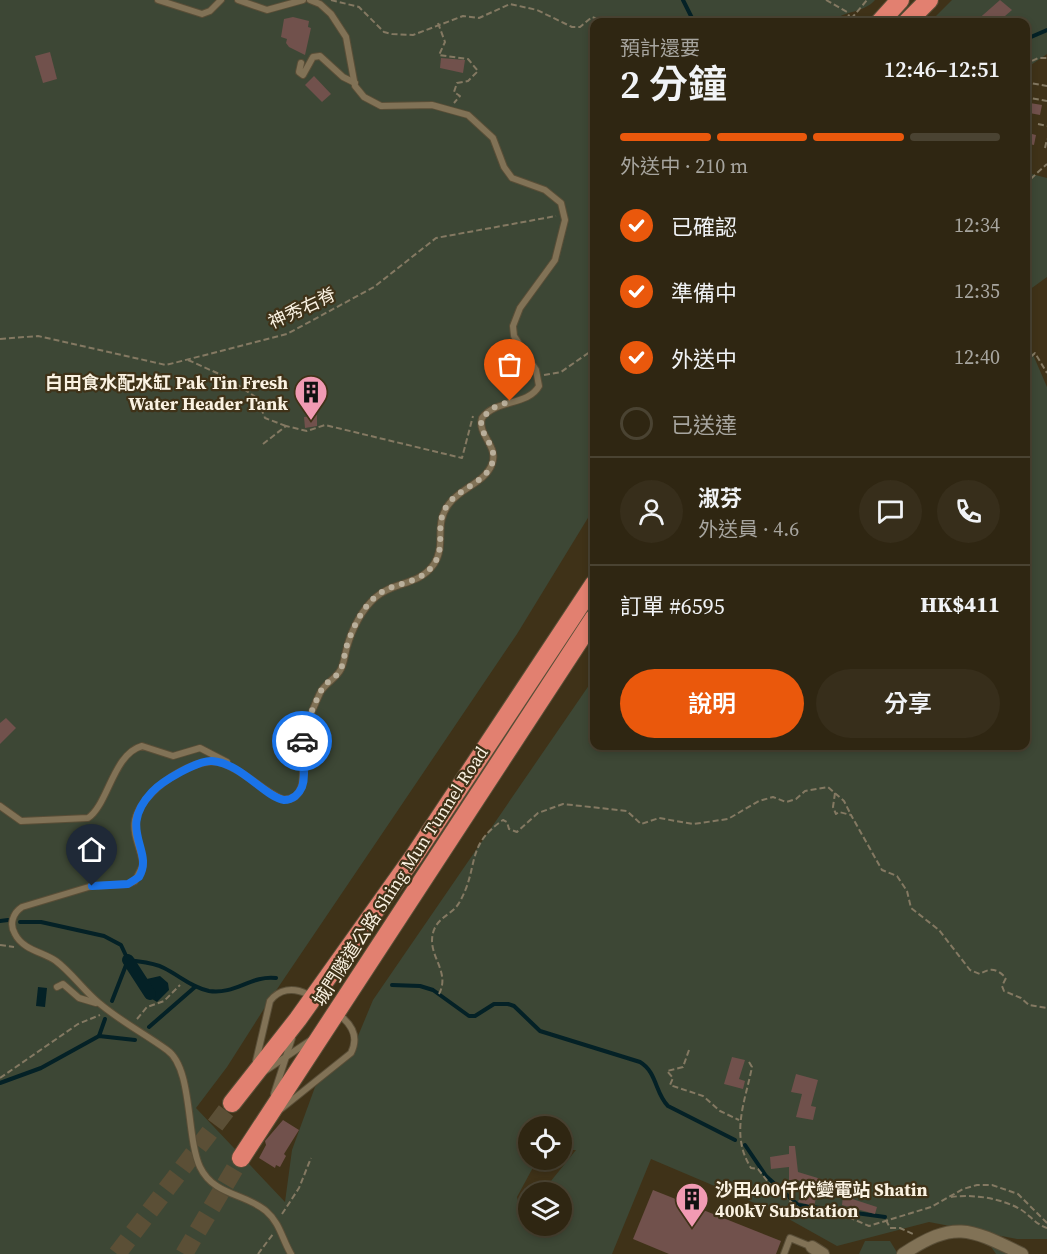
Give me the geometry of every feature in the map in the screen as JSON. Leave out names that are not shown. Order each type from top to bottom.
[{"type":"highway","points":[[884,18],[900,0]]},
{"type":"highway","points":[[911,18],[929,0]]},
{"type":"highway","name":"城門隧道公路 Shing Mun Tunnel Road","points":[[232,1103],[298,1019],[414,856],[590,591]]},
{"type":"highway","name":"城門隧道公路 Shing Mun Tunnel Road","points":[[241,1158],[590,624]]},
{"type":"street","points":[[903,1254],[929,1238],[956,1230],[979,1233],[1022,1254]]},
{"type":"street","points":[[812,1247],[823,1254]]},
{"type":"lane","points":[[158,0],[202,14],[210,11],[221,0]]},
{"type":"lane","points":[[238,0],[267,10],[303,0]]},
{"type":"lane","points":[[0,806],[21,821],[88,818],[97,810],[110,781],[132,751],[142,746],[151,747],[173,756],[200,748],[224,759],[279,798],[290,799],[299,791],[303,778],[303,733],[321,692],[340,670],[359,619],[378,595],[413,582],[430,569],[439,550],[439,524],[442,514],[454,497],[482,477],[491,466],[494,453],[481,426],[484,416],[499,404],[533,393],[539,386],[538,376],[514,336],[513,326],[520,308],[553,264],[561,241],[564,215],[561,203],[554,195],[512,178],[504,167],[493,138],[468,115],[432,105],[376,105],[361,94],[355,83],[346,37],[326,10],[310,0]]},
{"type":"lane","points":[[301,63],[299,72],[303,75],[313,57],[320,56],[343,77],[355,83]]},
{"type":"lane","points":[[99,1004],[55,960],[18,939],[12,928],[15,914],[22,907],[92,886],[125,884],[135,881],[141,873],[143,863],[135,836],[135,820],[150,793],[165,781],[204,762],[219,762],[234,768]]},
{"type":"lane","points":[[57,987],[63,984],[79,998],[106,1008],[168,1051],[177,1061],[195,1152],[206,1177],[224,1192],[254,1202],[277,1223],[291,1254]]},
{"type":"lane","points":[[251,1079],[270,1001],[275,995],[286,990],[307,994]]},
{"type":"lane","points":[[266,1120],[351,1053],[355,1042],[354,1034],[343,1018]]},
{"type":"lane","points":[[266,1120],[298,1019]]},
{"type":"lane","points":[[251,1079],[285,1059],[324,1029]]},
{"type":"lane","points":[[784,1254],[790,1238],[812,1247]]},
{"type":"path","points":[[331,0],[359,7],[384,32],[392,34],[413,35],[438,23],[463,16],[479,18],[510,4],[537,10],[572,27],[583,26],[590,19]]},
{"type":"path","points":[[826,0],[847,12],[850,18]]},
{"type":"path","points":[[853,18],[867,0]]},
{"type":"path","points":[[438,23],[445,42],[440,55],[468,59],[478,71],[468,81],[457,83],[454,92],[460,96],[452,105]]},
{"type":"path","points":[[1030,62],[1038,58],[1047,58]]},
{"type":"path","points":[[1030,83],[1047,86]]},
{"type":"path","points":[[1030,98],[1047,101]]},
{"type":"path","points":[[1038,124],[1047,126]]},
{"type":"path","points":[[1045,148],[1047,139]]},
{"type":"path","points":[[1030,180],[1047,164]]},
{"type":"path","name":"神秀右脊","points":[[0,339],[38,336],[166,365],[287,334],[374,287],[436,238],[564,215]]},
{"type":"path","points":[[538,376],[561,372],[590,352]]},
{"type":"path","points":[[1030,358],[1035,353],[1047,373]]},
{"type":"path","points":[[187,360],[226,377],[257,398],[265,418],[307,431],[325,425],[462,458],[471,418],[476,414],[484,416]]},
{"type":"path","points":[[263,444],[286,426]]},
{"type":"path","points":[[439,994],[444,984],[441,965],[434,952],[433,933],[441,918],[454,911],[469,886],[477,846],[488,831],[503,820],[507,822],[508,829],[517,832],[538,813],[563,804],[627,811],[641,824],[659,818],[693,824],[728,819],[759,801],[773,797],[786,802],[796,799],[805,790],[828,787],[844,801],[882,870],[897,876],[907,891],[911,908],[939,930],[970,970],[980,974],[988,969],[999,970],[1005,978],[1002,986],[1004,991],[1021,998],[1029,1005],[1047,1008]]},
{"type":"path","points":[[835,793],[833,807],[836,814],[839,812],[851,815]]},
{"type":"path","points":[[131,1026],[147,1007],[164,1001],[180,986]]},
{"type":"path","points":[[0,1078],[78,1024],[99,1017],[106,1008]]},
{"type":"path","points":[[689,1050],[683,1067],[667,1071],[673,1078],[670,1085],[703,1096],[720,1111],[739,1120]]},
{"type":"path","points":[[749,1062],[752,1066],[739,1120],[739,1134],[747,1162],[752,1168],[758,1169],[771,1187],[790,1203],[808,1211],[839,1213],[869,1226],[931,1207],[970,1186],[1003,1188],[1018,1194],[1047,1223]]},
{"type":"path","points":[[277,1223],[298,1188],[310,1158]]},
{"type":"path","points":[[948,1198],[970,1196],[995,1200],[1023,1211],[1034,1221],[1047,1228]]},
{"type":"path","points":[[886,1220],[890,1228],[900,1228],[912,1233]]},
{"type":"path","points":[[258,1254],[277,1232]]},
{"type":"green space","points":[[0,0],[875,0],[865,7],[836,18],[590,18],[590,515],[517,634],[269,1001],[227,1067],[196,1108],[285,1202],[292,1150],[315,1087],[353,1048],[373,1000],[590,684],[590,750],[1030,750],[1030,348],[1047,387],[1047,1239],[1017,1239],[991,1234],[1014,1254],[996,1254],[981,1232],[929,1222],[837,1246],[778,1213],[651,1159],[612,1254],[0,1254]],"holes":[[[518,1116],[572,1116],[572,1150],[576,1150],[572,1155],[572,1170],[560,1170],[550,1182],[572,1182],[572,1236],[518,1236],[518,1182],[525,1182],[532,1170],[518,1170]]]},
{"type":"green space","points":[[952,0],[1047,0],[1047,54],[1030,66],[1030,18],[934,18]]},
{"type":"green space","points":[[1030,174],[1047,178],[1047,277],[1030,289]]},
{"type":"green space","points":[[865,1241],[890,1241],[898,1254],[859,1254]]},
{"type":"water","points":[[160,976],[168,983],[169,990],[157,1002],[144,994],[138,981]]},
{"type":"water","points":[[38,987],[47,988],[45,1007],[36,1006]]},
{"type":"building","points":[[1000,0],[1012,10],[1003,18],[980,18]]},
{"type":"building","points":[[293,17],[309,21],[308,27],[311,28],[305,55],[289,47],[286,43],[287,39],[281,37],[284,19]]},
{"type":"building","points":[[50,52],[57,79],[43,83],[35,56]]},
{"type":"building","points":[[441,58],[465,60],[463,73],[440,68]]},
{"type":"building","points":[[314,76],[331,94],[322,102],[305,85]]},
{"type":"building","points":[[1030,103],[1042,105],[1040,115],[1030,113]]},
{"type":"building","points":[[1030,134],[1036,135],[1034,145],[1030,144]]},
{"type":"building","name":"白田食水配水缸 Pak Tin Fresh Water Header Tank","points":[[317,415],[317,426],[305,428],[304,417]]},
{"type":"building","points":[[6,718],[16,728],[0,744],[0,723]]},
{"type":"building","points":[[732,1057],[745,1060],[739,1079],[745,1081],[743,1089],[724,1084]]},
{"type":"building","points":[[796,1074],[818,1080],[811,1106],[816,1107],[813,1120],[796,1117],[802,1094],[791,1092]]},
{"type":"building","points":[[283,1120],[299,1130],[284,1154],[286,1156],[280,1167],[276,1165],[275,1168],[259,1158],[266,1145],[265,1141]]},
{"type":"building","points":[[789,1146],[795,1146],[798,1172],[821,1179],[814,1206],[798,1202],[806,1181],[789,1180],[789,1167],[771,1169],[770,1157],[789,1154]]},
{"type":"building","name":"沙田400仟伏變電站 Shatin 400kV Substation","points":[[653,1190],[781,1241],[776,1254],[669,1254],[633,1239]]},
{"type":"building","points":[[843,1196],[877,1207],[875,1214],[842,1205]]},
{"type":"waterway","points":[[683,0],[692,18]]},
{"type":"waterway","points":[[1030,37],[1047,30]]},
{"type":"waterway","points":[[0,921],[8,920]]},
{"type":"waterway","points":[[20,922],[41,922],[104,936],[121,945],[128,960],[160,966],[191,984],[209,991],[227,990],[259,979],[276,978]]},
{"type":"waterway","points":[[112,1001],[128,960]]},
{"type":"waterway","points":[[128,960],[150,994]]},
{"type":"waterway","points":[[392,985],[420,986],[433,990],[469,1016],[475,1016],[494,1004],[508,1004],[514,1006],[540,1031],[640,1062],[650,1071],[668,1106],[735,1140]]},
{"type":"waterway","points":[[149,1027],[195,987]]},
{"type":"waterway","points":[[99,1036],[105,1019]]},
{"type":"waterway","points":[[0,1083],[41,1068],[99,1036],[135,1040]]},
{"type":"waterway","points":[[745,1145],[766,1176],[798,1205],[885,1217]]},
{"type":"tunnel","points":[[117,1254],[232,1103]]},
{"type":"tunnel","points":[[184,1254],[241,1158]]},
{"type":"way so far","points":[[302,741],[317,699],[327,683],[340,670],[354,628],[370,603],[382,592],[417,580],[434,563],[439,550],[439,524],[442,514],[454,497],[488,471],[494,458],[494,453],[481,428],[482,418],[499,404],[510,401]]},
{"type":"place","name":"白田食水配水缸 Pak Tin Fresh Water Header Tank","points":[[311,421]]},
{"type":"place","name":"沙田400仟伏變電站 Shatin 400kV Substation","points":[[692,1228]]},
{"type":"route","points":[[92,886],[128,884],[139,877],[143,863],[135,836],[136,816],[150,793],[165,781],[202,762],[215,761],[243,772],[279,798],[290,799],[297,794],[303,781],[302,741]]}]
